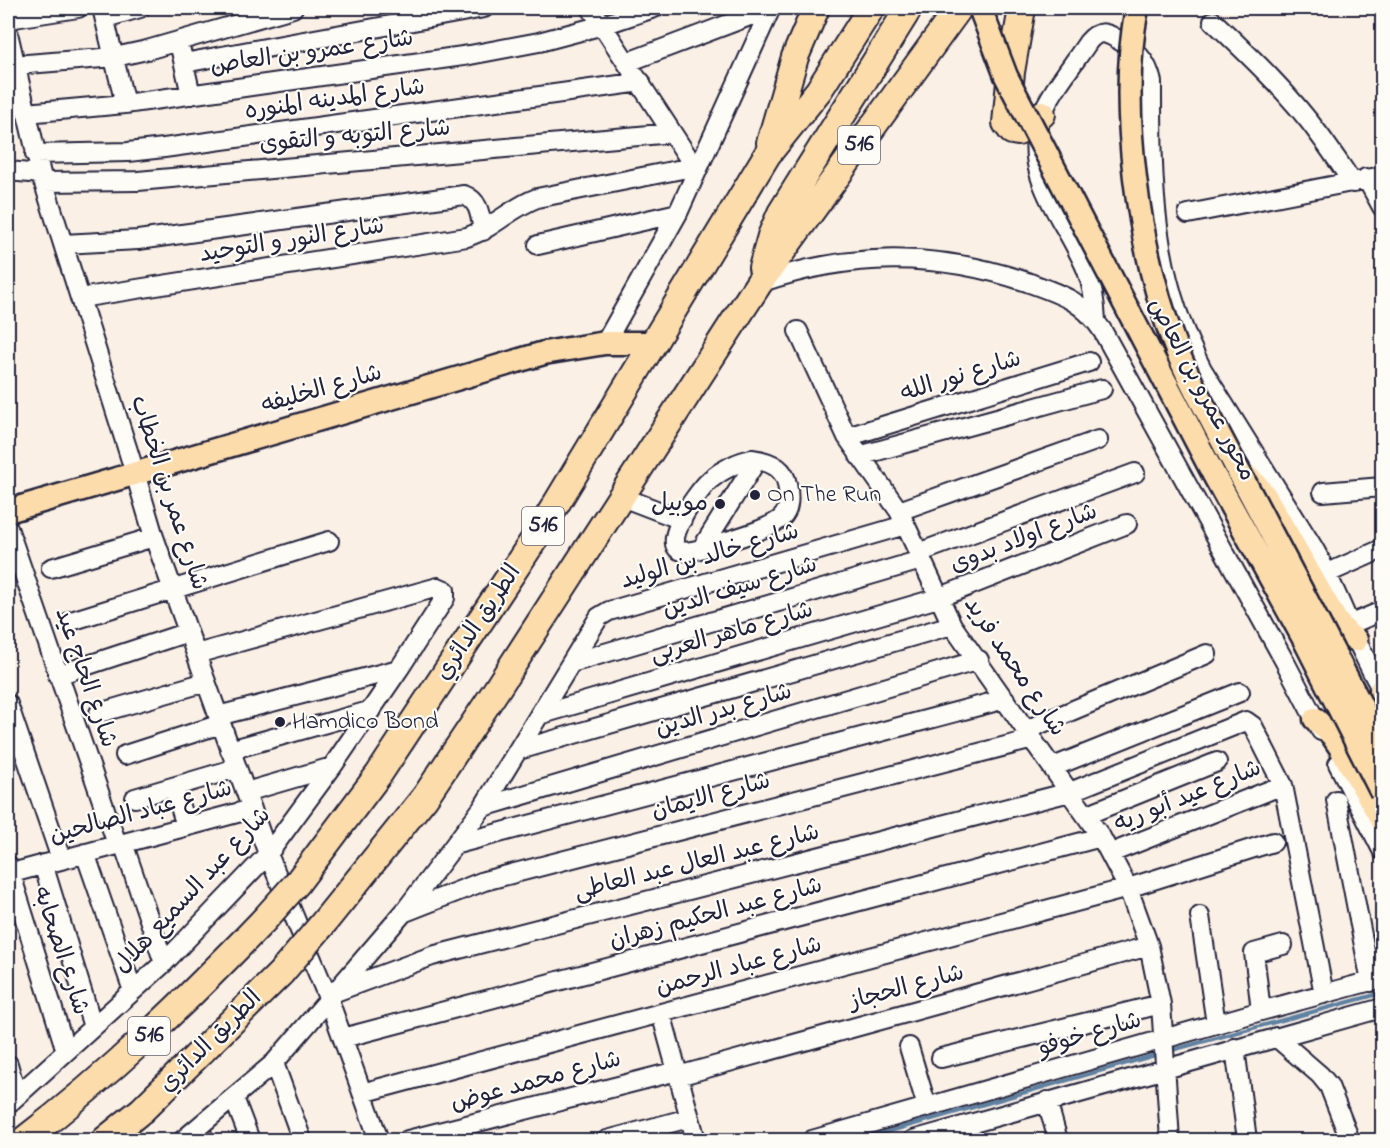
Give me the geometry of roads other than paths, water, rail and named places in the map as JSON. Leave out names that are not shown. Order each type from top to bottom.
[{"type":"highway","name":"الطريق الدائري","points":[[767,155],[795,57],[816,8]]},
{"type":"highway","name":"الطريق الدائري","points":[[24,1140],[127,1055],[193,993],[264,920],[297,883],[379,774],[535,539],[767,155],[819,90],[871,8]]},
{"type":"highway","name":"الطريق الدائري","points":[[759,283],[764,259],[782,213],[909,8]]},
{"type":"highway","name":"الطريق الدائري","points":[[105,1140],[142,1110],[281,973],[425,797],[759,283],[959,8]]},
{"type":"highway","points":[[1022,8],[1011,72],[1006,123],[1012,131],[1018,132],[1042,114]]},
{"type":"main road","name":"محور عمرو بن العاص","points":[[980,8],[1006,76],[1383,793]]},
{"type":"main road","name":"محور عمرو بن العاص","points":[[1137,8],[1131,52],[1131,126],[1138,200],[1149,261],[1174,344],[1190,379],[1383,747]]},
{"type":"main road","name":"شارع الخليفه","points":[[8,511],[544,353],[605,343],[655,343]]},
{"type":"main road","points":[[1237,468],[1248,476],[1266,497],[1337,622],[1342,629],[1353,632]]},
{"type":"main road","points":[[1315,719],[1332,735],[1383,820]]},
{"type":"street","points":[[8,19],[78,8]]},
{"type":"street","points":[[125,104],[104,13],[140,8]]},
{"type":"street","points":[[15,64],[115,57],[293,8]]},
{"type":"street","points":[[184,63],[484,8]]},
{"type":"street","points":[[591,8],[641,82],[694,169]]},
{"type":"street","name":"شارع عمرو بن العاص","points":[[26,113],[125,104],[470,55],[539,42],[603,25],[654,8]]},
{"type":"street","points":[[628,62],[771,8]]},
{"type":"street","points":[[605,343],[678,213],[694,169],[771,8]]},
{"type":"street","points":[[1213,21],[1257,63],[1320,135],[1367,179],[1383,207]]},
{"type":"street","name":"شارع عمر بن الخطاب","points":[[8,33],[35,154],[154,537],[268,854],[312,959],[334,995],[343,1038],[380,1140]]},
{"type":"street","points":[[1096,320],[1095,303],[1086,269],[1043,187],[1036,167],[1036,135],[1042,114],[1088,42],[1095,36],[1109,34],[1131,47],[1145,62],[1152,82],[1155,213],[1162,258],[1186,338],[1202,369],[1328,573],[1382,693]]},
{"type":"street","points":[[179,41],[191,95]]},
{"type":"street","name":"شارع المدينه المنوره","points":[[35,154],[128,152],[164,148],[641,82]]},
{"type":"street","name":"شارع التوبه و التقوى","points":[[8,171],[42,178],[138,181],[672,133]]},
{"type":"street","name":"شارع النور و التوحيد","points":[[80,298],[467,237],[483,231],[520,204],[537,198],[694,169]]},
{"type":"street","points":[[1188,214],[1367,179]]},
{"type":"street","points":[[63,244],[138,240],[464,195],[477,204],[483,231]]},
{"type":"street","points":[[538,245],[678,213]]},
{"type":"street","points":[[759,283],[835,263],[915,258],[996,272],[1071,299],[1089,312],[1096,320],[1251,600],[1383,850]]},
{"type":"street","name":"شارع محمد فريد","points":[[798,330],[847,438],[902,518],[952,625],[1086,814],[1111,853],[1128,888],[1149,946],[1161,1004],[1170,1140]]},
{"type":"street","name":"شارع نور الله","points":[[847,438],[1089,362]]},
{"type":"street","points":[[859,456],[1102,389]]},
{"type":"street","name":"شارع خالد بن الوليد","points":[[571,663],[599,617],[609,611],[902,518],[1098,440]]},
{"type":"street","points":[[702,548],[757,460]]},
{"type":"street","points":[[757,460],[776,466],[785,477],[788,499],[784,516],[770,527],[683,552],[674,545],[674,534],[682,520],[712,479],[744,461],[757,460]]},
{"type":"street","name":"شارع سيف الدين","points":[[571,663],[920,556],[1135,473]]},
{"type":"street","points":[[1323,492],[1383,487]]},
{"type":"street","points":[[622,496],[682,520]]},
{"type":"street","name":"شارع اولاد بدوى","points":[[938,598],[1127,525]]},
{"type":"street","name":"شارع الحاج عيد","points":[[8,528],[58,675],[164,963]]},
{"type":"street","points":[[51,568],[154,537]]},
{"type":"street","points":[[70,621],[329,541]]},
{"type":"street","points":[[1328,573],[1383,549]]},
{"type":"street","name":"شارع عبد السميع هلال","points":[[12,1100],[164,963],[268,854],[332,767],[399,669],[445,594],[445,590],[438,587],[196,654]]},
{"type":"street","name":"شارع ماهر العربى","points":[[539,715],[938,598]]},
{"type":"street","points":[[1353,632],[1383,611]]},
{"type":"street","points":[[519,750],[952,625]]},
{"type":"street","points":[[58,675],[188,632]]},
{"type":"street","name":"شارع الايمان","points":[[404,912],[484,881],[1030,734],[1208,654]]},
{"type":"street","name":"شارع بدر الدين","points":[[483,807],[979,660]]},
{"type":"street","points":[[183,1140],[274,1063],[404,912],[483,807],[571,663]]},
{"type":"street","points":[[125,755],[220,720],[399,669]]},
{"type":"street","points":[[99,712],[206,682]]},
{"type":"street","points":[[1053,767],[1240,692]]},
{"type":"street","points":[[457,844],[1005,699]]},
{"type":"street","points":[[8,704],[52,862],[93,1027]]},
{"type":"street","points":[[230,750],[369,711]]},
{"type":"street","name":"شارع عبد العال عبد العاطى","points":[[334,995],[432,956],[1070,792],[1242,721],[1248,721],[1253,726],[1282,785]]},
{"type":"street","points":[[1086,814],[1217,762]]},
{"type":"street","points":[[249,800],[332,767]]},
{"type":"street","points":[[135,798],[237,768]]},
{"type":"street","points":[[1282,785],[1324,994]]},
{"type":"street","name":"شارع عيد أبو ريه","points":[[1111,853],[1282,785]]},
{"type":"street","points":[[174,787],[186,826]]},
{"type":"street","name":"شارع عباد الصالحين","points":[[8,870],[52,862],[186,826],[249,800]]},
{"type":"street","points":[[1336,800],[1377,980]]},
{"type":"street","name":"شارع عبد الحكيم زهران","points":[[343,1038],[1101,837]]},
{"type":"street","name":"شارع عباد الرحمن","points":[[362,1093],[1128,888],[1273,842]]},
{"type":"street","points":[[85,853],[133,991]]},
{"type":"street","name":"شارع الصحابه","points":[[8,870],[66,1051]]},
{"type":"street","points":[[1200,916],[1216,1024]]},
{"type":"street","points":[[1260,1011],[1254,954],[1256,951],[1282,945]]},
{"type":"street","name":"شارع الحجاز","points":[[677,1074],[1149,946]]},
{"type":"street","name":"شارع خوفو","points":[[812,1140],[1260,1011],[1377,980]]},
{"type":"street","points":[[941,1058],[1161,1004]]},
{"type":"street","points":[[913,1140],[952,1135],[1047,1101],[1383,1008]]},
{"type":"street","points":[[661,1013],[696,1140]]},
{"type":"street","points":[[1276,1037],[1320,1075],[1329,1086],[1350,1140]]},
{"type":"street","points":[[909,1047],[927,1107]]},
{"type":"street","points":[[1235,1048],[1247,1140]]},
{"type":"street","points":[[274,1063],[302,1140]]},
{"type":"street","points":[[8,1064],[12,1100]]},
{"type":"street","name":"شارع محمد عوض","points":[[408,1140],[677,1074]]},
{"type":"street","points":[[234,1098],[250,1140]]},
{"type":"street","points":[[1047,1101],[1058,1140]]},
{"type":"street","points":[[607,1140],[689,1118]]},
{"type":"waterway","points":[[1169,1051],[1382,993]]},
{"type":"waterway","points":[[859,1140],[1159,1054]]},
{"type":"place","name":"On The Run","points":[[755,495]]},
{"type":"place","name":"موبيل","points":[[720,504]]},
{"type":"place","name":"Hamdico Bond","points":[[280,722]]}]
